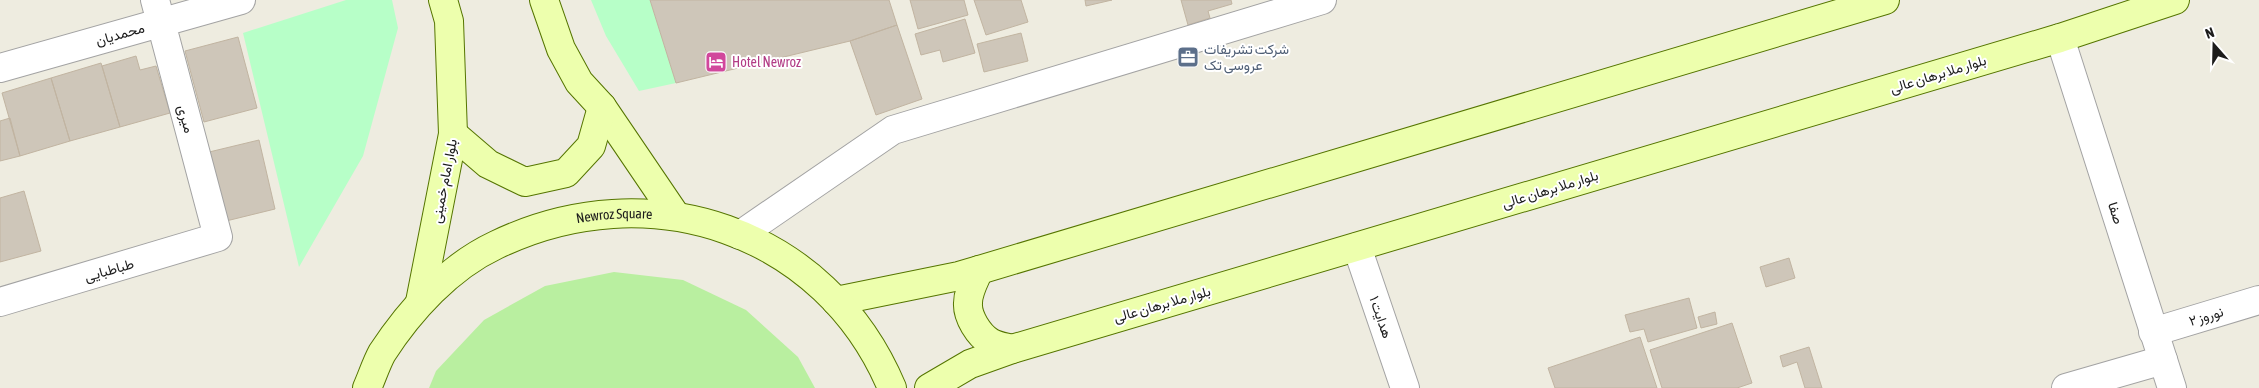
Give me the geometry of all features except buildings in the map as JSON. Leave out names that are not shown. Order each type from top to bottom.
[{"type":"main road","name":"بلوار امام خمینی","points":[[420,302],[453,134],[449,21],[443,0]]},
{"type":"main road","points":[[544,0],[561,48],[580,82],[602,107],[676,216]]},
{"type":"main road","points":[[836,301],[959,276],[1885,0]]},
{"type":"main road","name":"بلوار ملا برهان عالی","points":[[929,388],[970,364],[1012,349],[2060,38],[2175,0]]},
{"type":"main road","points":[[453,134],[488,164],[525,182],[566,173],[591,146],[602,107]]},
{"type":"main road","name":"Newroz Square","points":[[367,388],[382,354],[420,302],[455,271],[494,245],[538,227],[583,216],[620,212],[676,216],[721,227],[763,245],[802,270],[836,301],[863,332],[892,388]]},
{"type":"main road","points":[[979,270],[971,288],[968,304],[973,321],[981,335],[991,344],[1012,349]]},
{"type":"street","name":"محمدیان","points":[[0,68],[158,11],[241,0]]},
{"type":"street","points":[[740,235],[894,130],[1322,0]]},
{"type":"street","name":"میری","points":[[158,11],[218,238]]},
{"type":"street","name":"صفا","points":[[2060,38],[2172,388]]},
{"type":"street","name":"طباطبایی","points":[[0,302],[218,238]]},
{"type":"street","name":"هدایت ۱","points":[[1357,247],[1405,388]]},
{"type":"street","name":"نوروز ۲","points":[[2153,332],[2259,300]]},
{"type":"street","points":[[2066,388],[2164,360]]},
{"type":"green space","points":[[346,0],[392,0],[398,28],[363,156],[299,267],[243,33]]},
{"type":"green space","points":[[591,0],[650,0],[676,83],[639,91],[606,36]]},
{"type":"green space","points":[[614,272],[683,280],[746,310],[798,357],[815,388],[429,388],[436,371],[484,320],[545,286]]},
{"type":"place","name":"شرکت تشریفات عروسی تک","points":[[1188,57]]},
{"type":"place","name":"Hotel Newroz","points":[[716,62]]}]
